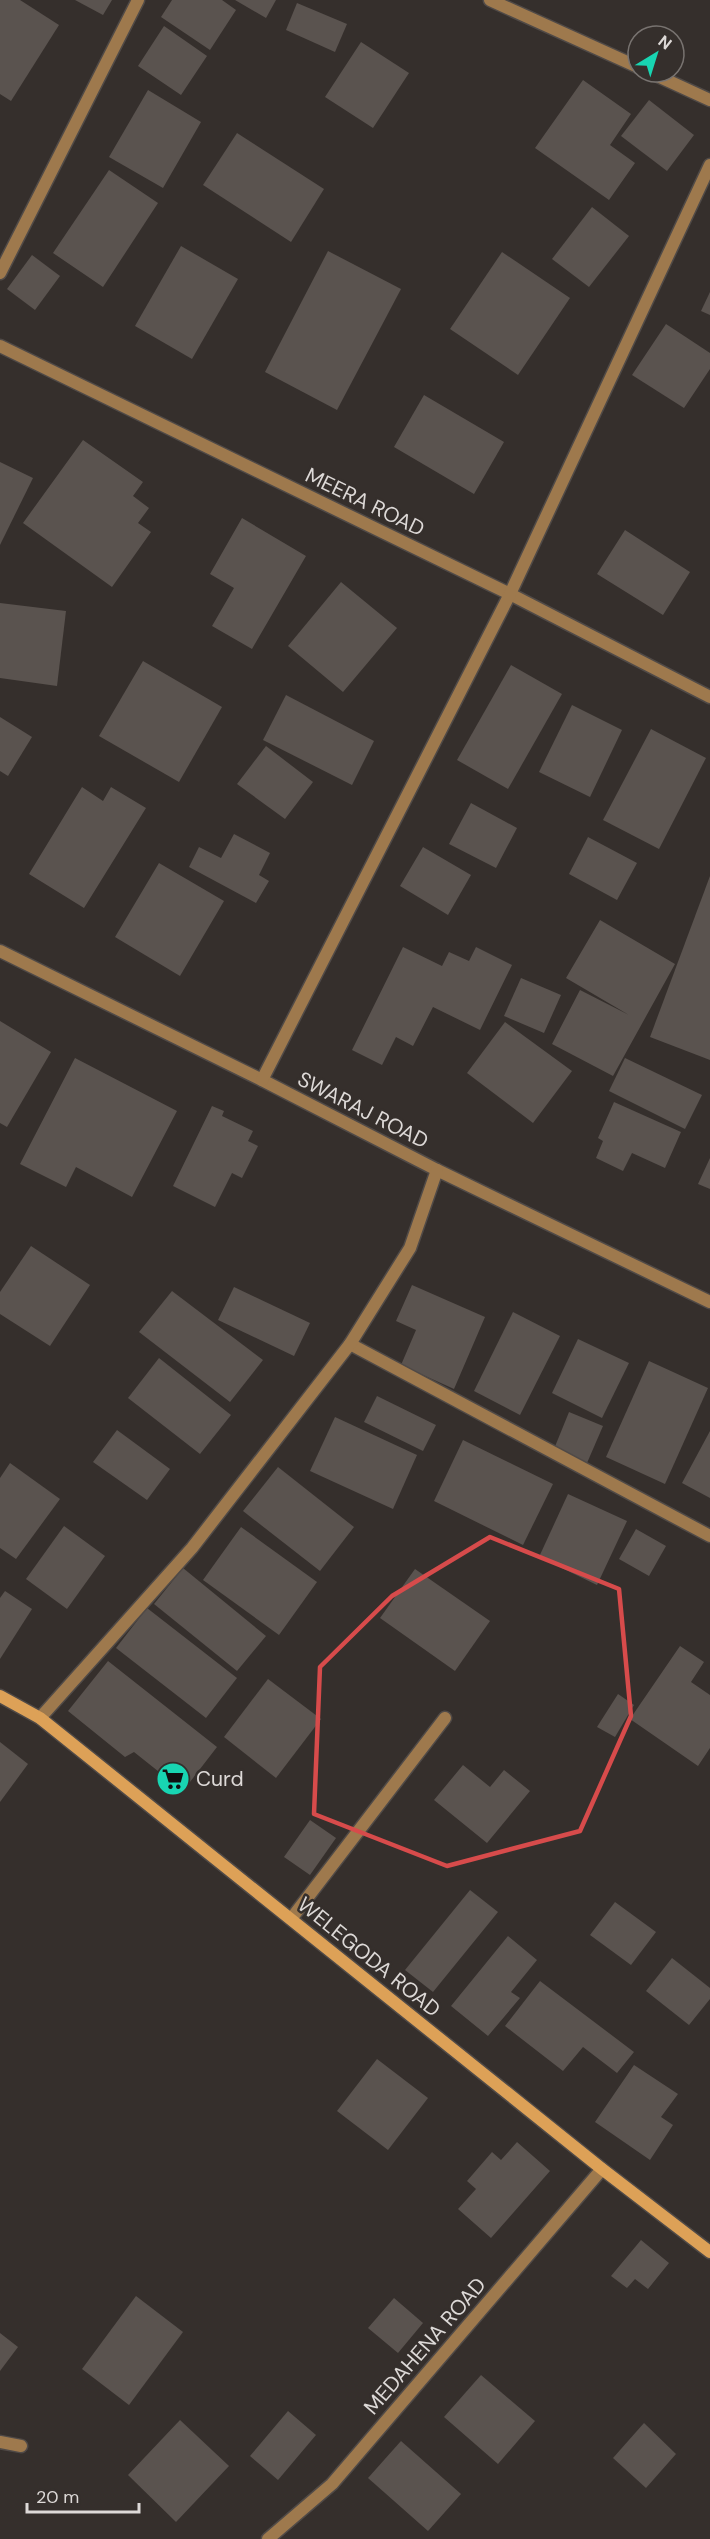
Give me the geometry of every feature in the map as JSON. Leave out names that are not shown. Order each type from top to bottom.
[{"type":"street","points":[[0,273],[138,0]]},
{"type":"street","points":[[490,0],[626,62]]},
{"type":"street","points":[[675,84],[710,100]]},
{"type":"street","points":[[262,1080],[510,594],[710,165]]},
{"type":"street","name":"MEERA ROAD","points":[[0,346],[510,594],[710,697]]},
{"type":"street","name":"SWARAJ ROAD","points":[[0,951],[262,1080],[436,1170],[710,1302]]},
{"type":"street","points":[[40,1718],[192,1548],[350,1344],[410,1248],[436,1170]]},
{"type":"street","points":[[350,1344],[710,1536]]},
{"type":"street","name":"WELEGODA ROAD","points":[[0,1696],[40,1718],[602,2169],[710,2252]]},
{"type":"street","points":[[291,1919],[445,1718]]},
{"type":"street","name":"MEDAHENA ROAD","points":[[268,2539],[332,2484],[602,2169]]},
{"type":"street","points":[[0,2442],[21,2446]]},
{"type":"highlighted area","points":[[490,1537],[619,1589],[631,1716],[580,1831],[447,1866],[314,1814],[320,1667],[392,1596]]},
{"type":"building","points":[[0,0],[20,0],[59,25],[11,101],[0,94]]},
{"type":"building","points":[[75,0],[112,0],[103,15]]},
{"type":"building","points":[[172,0],[222,0],[236,10],[210,50],[161,17]]},
{"type":"building","points":[[235,0],[276,0],[266,18]]},
{"type":"building","points":[[297,3],[347,24],[335,52],[286,30]]},
{"type":"building","points":[[164,26],[207,56],[181,95],[138,66]]},
{"type":"building","points":[[361,42],[409,73],[373,128],[325,97]]},
{"type":"building","points":[[583,80],[631,114],[610,145],[635,163],[609,200],[535,148]]},
{"type":"building","points":[[148,90],[201,122],[163,188],[109,157]]},
{"type":"building","points":[[649,100],[694,135],[667,171],[621,136]]},
{"type":"building","points":[[237,133],[324,189],[291,242],[203,185]]},
{"type":"building","points":[[109,170],[158,203],[103,287],[53,253]]},
{"type":"building","points":[[592,207],[629,236],[589,287],[552,259]]},
{"type":"building","points":[[181,246],[238,279],[192,359],[135,326]]},
{"type":"building","points":[[328,251],[401,289],[337,410],[265,372]]},
{"type":"building","points":[[502,252],[570,298],[518,375],[450,329]]},
{"type":"building","points":[[32,255],[60,276],[35,310],[7,289]]},
{"type":"building","points":[[710,292],[710,315],[701,311]]},
{"type":"building","points":[[666,324],[710,353],[710,369],[684,408],[632,375]]},
{"type":"building","points":[[424,395],[504,442],[474,494],[394,447]]},
{"type":"building","points":[[83,440],[143,482],[133,496],[149,508],[138,523],[151,532],[112,587],[23,523]]},
{"type":"building","points":[[0,462],[33,478],[0,545]]},
{"type":"building","points":[[242,518],[306,556],[252,649],[212,626],[234,588],[210,574]]},
{"type":"building","points":[[625,530],[690,572],[663,615],[597,574]]},
{"type":"building","points":[[341,582],[397,628],[343,692],[288,646]]},
{"type":"building","points":[[0,603],[66,611],[57,686],[0,678]]},
{"type":"building","points":[[143,661],[222,707],[179,782],[99,736]]},
{"type":"building","points":[[511,665],[562,694],[508,789],[457,760]]},
{"type":"building","points":[[286,695],[374,741],[352,785],[263,740]]},
{"type":"building","points":[[572,705],[622,730],[590,797],[539,772]]},
{"type":"building","points":[[0,717],[32,737],[8,776],[0,771]]},
{"type":"building","points":[[651,729],[706,758],[659,849],[603,820]]},
{"type":"building","points":[[266,746],[313,782],[285,819],[237,784]]},
{"type":"building","points":[[82,787],[103,801],[111,787],[146,808],[84,908],[29,874]]},
{"type":"building","points":[[471,803],[517,828],[496,868],[449,844]]},
{"type":"building","points":[[234,834],[270,853],[259,875],[269,881],[256,903],[189,867],[199,847],[221,858]]},
{"type":"building","points":[[588,837],[637,863],[617,900],[569,874]]},
{"type":"building","points":[[423,847],[471,875],[448,915],[400,886]]},
{"type":"building","points":[[159,863],[224,901],[180,976],[115,937]]},
{"type":"building","points":[[710,876],[710,1060],[650,1037]]},
{"type":"building","points":[[600,920],[675,964],[613,1076],[552,1044],[580,990],[629,1015],[566,978]]},
{"type":"building","points":[[403,947],[442,966],[449,952],[469,961],[476,947],[512,965],[480,1030],[433,1007],[413,1046],[396,1037],[382,1065],[352,1050]]},
{"type":"building","points":[[521,978],[561,995],[544,1033],[504,1016]]},
{"type":"building","points":[[0,1021],[51,1052],[7,1127],[0,1123]]},
{"type":"building","points":[[505,1022],[572,1071],[533,1123],[467,1073]]},
{"type":"building","points":[[75,1058],[177,1111],[132,1197],[76,1167],[66,1187],[20,1164]]},
{"type":"building","points":[[625,1058],[702,1095],[685,1129],[609,1091]]},
{"type":"building","points":[[614,1102],[681,1132],[665,1168],[632,1153],[623,1171],[596,1158],[603,1141],[598,1138]]},
{"type":"building","points":[[212,1106],[224,1111],[222,1116],[253,1131],[248,1141],[258,1146],[242,1178],[232,1173],[215,1207],[173,1186]]},
{"type":"building","points":[[710,1158],[710,1189],[698,1184]]},
{"type":"building","points":[[31,1246],[90,1285],[50,1346],[0,1314],[0,1292]]},
{"type":"building","points":[[412,1285],[485,1317],[454,1389],[401,1365],[416,1330],[396,1321]]},
{"type":"building","points":[[234,1287],[310,1323],[294,1356],[218,1320]]},
{"type":"building","points":[[172,1291],[263,1360],[230,1402],[139,1332]]},
{"type":"building","points":[[513,1312],[560,1336],[520,1415],[474,1391]]},
{"type":"building","points":[[578,1339],[629,1363],[602,1418],[552,1393]]},
{"type":"building","points":[[159,1358],[231,1415],[200,1454],[128,1398]]},
{"type":"building","points":[[649,1361],[708,1388],[665,1484],[606,1457]]},
{"type":"building","points":[[377,1396],[436,1425],[423,1451],[364,1422]]},
{"type":"building","points":[[569,1412],[603,1426],[587,1463],[554,1449]]},
{"type":"building","points":[[335,1417],[417,1455],[393,1509],[310,1471]]},
{"type":"building","points":[[117,1430],[170,1469],[147,1500],[93,1462]]},
{"type":"building","points":[[710,1431],[710,1498],[682,1483]]},
{"type":"building","points":[[463,1440],[553,1484],[523,1545],[434,1501]]},
{"type":"building","points":[[10,1463],[60,1499],[16,1559],[0,1548],[0,1478]]},
{"type":"building","points":[[278,1467],[354,1527],[320,1571],[243,1511]]},
{"type":"building","points":[[568,1494],[627,1521],[597,1585],[539,1557]]},
{"type":"building","points":[[64,1526],[105,1556],[67,1609],[26,1579]]},
{"type":"building","points":[[241,1527],[317,1582],[279,1635],[203,1580]]},
{"type":"building","points":[[636,1529],[666,1546],[649,1576],[619,1559]]},
{"type":"building","points":[[183,1568],[266,1636],[237,1671],[154,1604]]},
{"type":"building","points":[[415,1569],[490,1621],[455,1671],[380,1618]]},
{"type":"building","points":[[5,1591],[32,1609],[0,1659],[0,1598]]},
{"type":"building","points":[[147,1608],[237,1678],[206,1718],[116,1648]]},
{"type":"building","points":[[680,1646],[704,1662],[691,1682],[710,1695],[710,1748],[698,1766],[630,1719]]},
{"type":"building","points":[[108,1661],[217,1747],[183,1791],[134,1752],[125,1757],[68,1711]]},
{"type":"building","points":[[268,1679],[321,1719],[276,1778],[224,1737]]},
{"type":"building","points":[[618,1694],[634,1705],[615,1737],[597,1727]]},
{"type":"building","points":[[0,1742],[28,1764],[0,1802]]},
{"type":"building","points":[[463,1765],[490,1787],[504,1770],[530,1791],[487,1843],[434,1800]]},
{"type":"building","points":[[310,1820],[336,1838],[310,1875],[284,1857]]},
{"type":"building","points":[[470,1890],[498,1912],[433,1992],[405,1970]]},
{"type":"building","points":[[615,1902],[656,1932],[631,1965],[590,1935]]},
{"type":"building","points":[[508,1936],[537,1960],[511,1992],[520,1998],[488,2036],[451,2006]]},
{"type":"building","points":[[672,1958],[710,1988],[710,1999],[689,2025],[646,1991]]},
{"type":"building","points":[[540,1981],[634,2052],[617,2073],[583,2047],[563,2071],[505,2026]]},
{"type":"building","points":[[377,2059],[428,2098],[388,2150],[337,2111]]},
{"type":"building","points":[[634,2065],[678,2094],[661,2117],[673,2125],[650,2160],[595,2122]]},
{"type":"building","points":[[517,2142],[550,2171],[491,2238],[458,2209],[476,2189],[467,2181],[492,2152],[501,2160]]},
{"type":"building","points":[[641,2240],[669,2263],[648,2289],[635,2279],[627,2288],[611,2276]]},
{"type":"building","points":[[136,2296],[183,2332],[129,2405],[82,2369]]},
{"type":"building","points":[[394,2298],[423,2323],[398,2353],[368,2328]]},
{"type":"building","points":[[0,2333],[18,2347],[0,2371]]},
{"type":"building","points":[[481,2375],[535,2421],[498,2464],[444,2417]]},
{"type":"building","points":[[288,2411],[316,2435],[278,2480],[250,2456]]},
{"type":"building","points":[[180,2420],[229,2466],[176,2522],[128,2475]]},
{"type":"building","points":[[644,2423],[676,2454],[646,2488],[613,2458]]},
{"type":"building","points":[[401,2441],[461,2494],[428,2531],[368,2478]]},
{"type":"place","name":"Curd","points":[[173,1779]]}]
